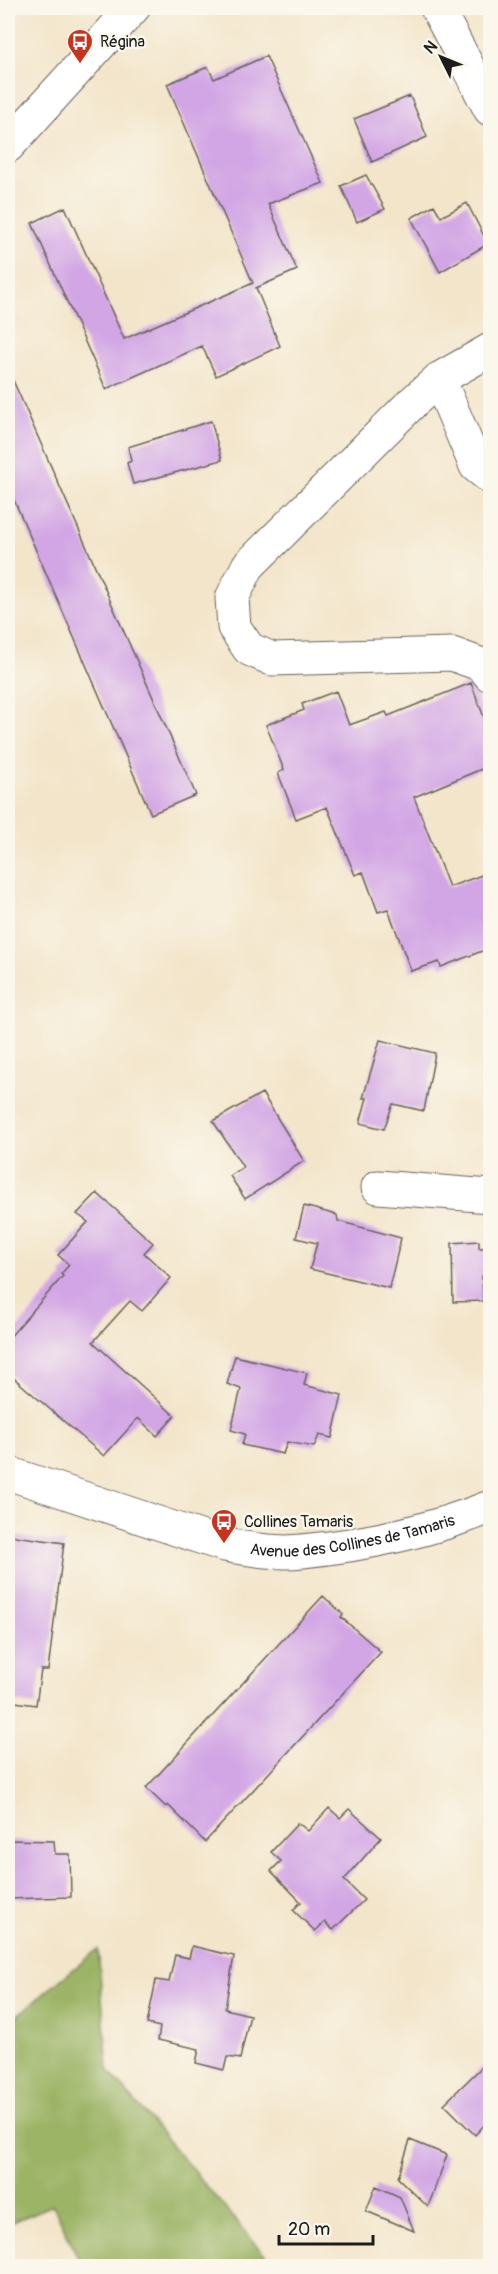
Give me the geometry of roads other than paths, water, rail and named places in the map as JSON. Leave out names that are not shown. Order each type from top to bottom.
[{"type":"street","points":[[8,146],[133,8]]},
{"type":"street","points":[[437,8],[490,108]]},
{"type":"street","points":[[490,350],[439,380],[413,402],[248,566],[232,598],[234,627],[249,649],[272,659],[320,660],[452,654],[482,665],[490,675]]},
{"type":"street","points":[[439,380],[476,466],[490,477]]},
{"type":"street","points":[[378,1187],[490,1196]]},
{"type":"street","name":"Avenue des Collines de Tamaris","points":[[8,1473],[224,1545],[260,1551],[301,1552],[369,1540],[466,1517],[490,1507]]},
{"type":"place","name":"Régina","points":[[80,65]]},
{"type":"place","name":"Collines Tamaris","points":[[224,1545]]}]
